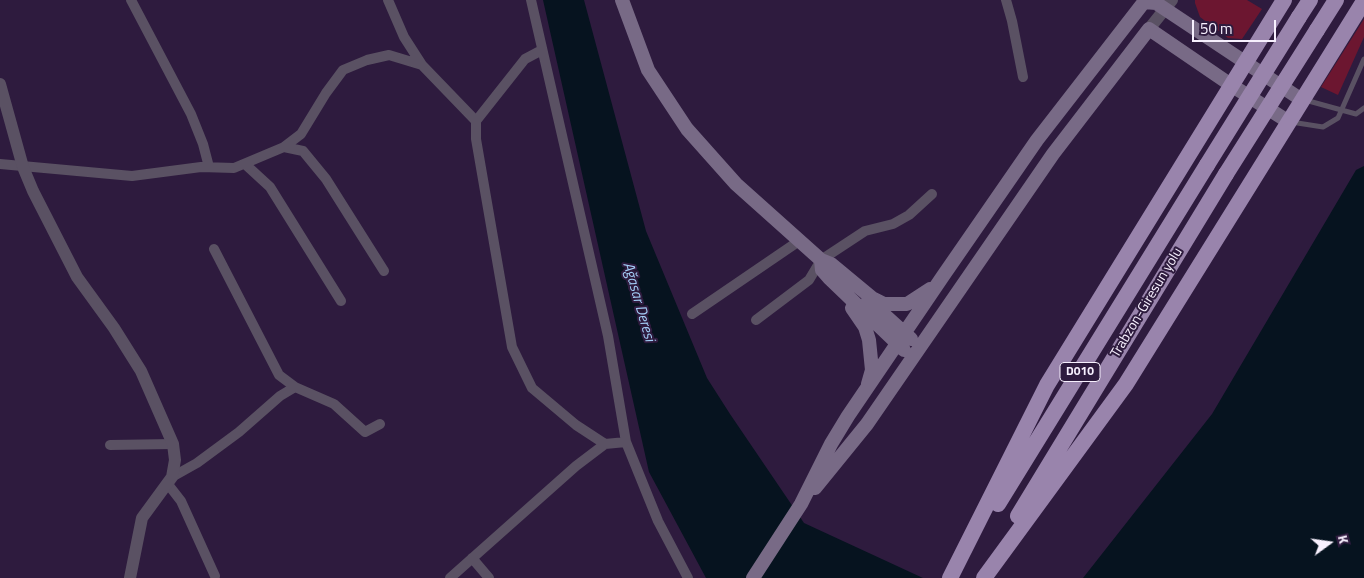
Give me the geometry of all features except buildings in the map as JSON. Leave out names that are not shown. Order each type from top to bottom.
[{"type":"highway","points":[[951,578],[1047,385],[1284,0]]},
{"type":"highway","name":"D010","points":[[951,578],[1310,0]]},
{"type":"highway","name":"Trabzon-Giresun yolu","points":[[982,578],[1226,174],[1336,0]]},
{"type":"highway","points":[[982,578],[1126,384],[1364,1]]},
{"type":"main road","points":[[622,0],[648,70],[686,128],[736,184],[821,260],[831,264],[845,278],[902,339],[905,351],[915,353]]},
{"type":"main road","points":[[753,578],[801,504],[831,444],[943,276],[1037,140],[1145,1],[1169,4],[1245,64],[1302,100]]},
{"type":"main road","points":[[801,504],[867,424],[1053,154],[1149,29],[1231,86],[1289,122]]},
{"type":"main road","points":[[821,260],[822,270],[858,315],[867,334],[872,363],[867,389]]},
{"type":"main road","points":[[845,278],[872,298],[884,304],[895,306],[914,301],[926,294],[943,276]]},
{"type":"main road","points":[[829,278],[902,339]]},
{"type":"street","points":[[132,0],[191,114],[203,144],[209,167]]},
{"type":"street","points":[[388,0],[404,37],[422,65],[476,121]]},
{"type":"street","points":[[531,0],[608,336],[626,442],[658,521],[688,578]]},
{"type":"street","points":[[1006,0],[1023,77]]},
{"type":"street","points":[[1149,29],[1169,4]]},
{"type":"street","points":[[542,50],[525,59],[476,121],[476,139],[493,224],[512,347],[532,388],[576,425],[605,444]]},
{"type":"street","points":[[0,164],[132,176],[209,167],[234,168],[284,147],[301,134],[326,93],[343,70],[367,60],[389,55],[422,65]]},
{"type":"street","points":[[0,84],[23,167],[77,277],[142,370],[173,444],[175,460],[170,480],[215,576]]},
{"type":"street","points":[[284,147],[303,152],[326,179],[384,271]]},
{"type":"street","points":[[245,164],[270,187],[342,301]]},
{"type":"street","points":[[756,320],[809,280],[821,260],[865,231],[893,224],[909,215],[932,194]]},
{"type":"street","points":[[692,314],[799,241]]},
{"type":"street","points":[[214,249],[279,376],[295,387],[334,404],[365,432],[380,424]]},
{"type":"street","points":[[130,578],[142,518],[170,480],[239,432],[280,396],[295,387]]},
{"type":"street","points":[[450,578],[576,466],[605,444],[626,442]]},
{"type":"street","points":[[110,444],[173,444]]},
{"type":"street","points":[[472,558],[489,578]]},
{"type":"lane","points":[[1289,122],[1323,127],[1338,118],[1364,59]]},
{"type":"lane","points":[[1302,100],[1356,114],[1364,108]]},
{"type":"shaded area","points":[[1195,0],[1247,0],[1262,9],[1242,39],[1228,38],[1200,17]]},
{"type":"shaded area","points":[[1364,19],[1364,37],[1338,95],[1321,87]]},
{"type":"water","name":"Ağasar Deresi","points":[[543,0],[584,0],[646,231],[707,378],[730,414],[804,523],[923,578],[706,578],[649,472]]},
{"type":"water","points":[[1364,166],[1364,578],[1083,578],[1212,414],[1356,170]]}]
